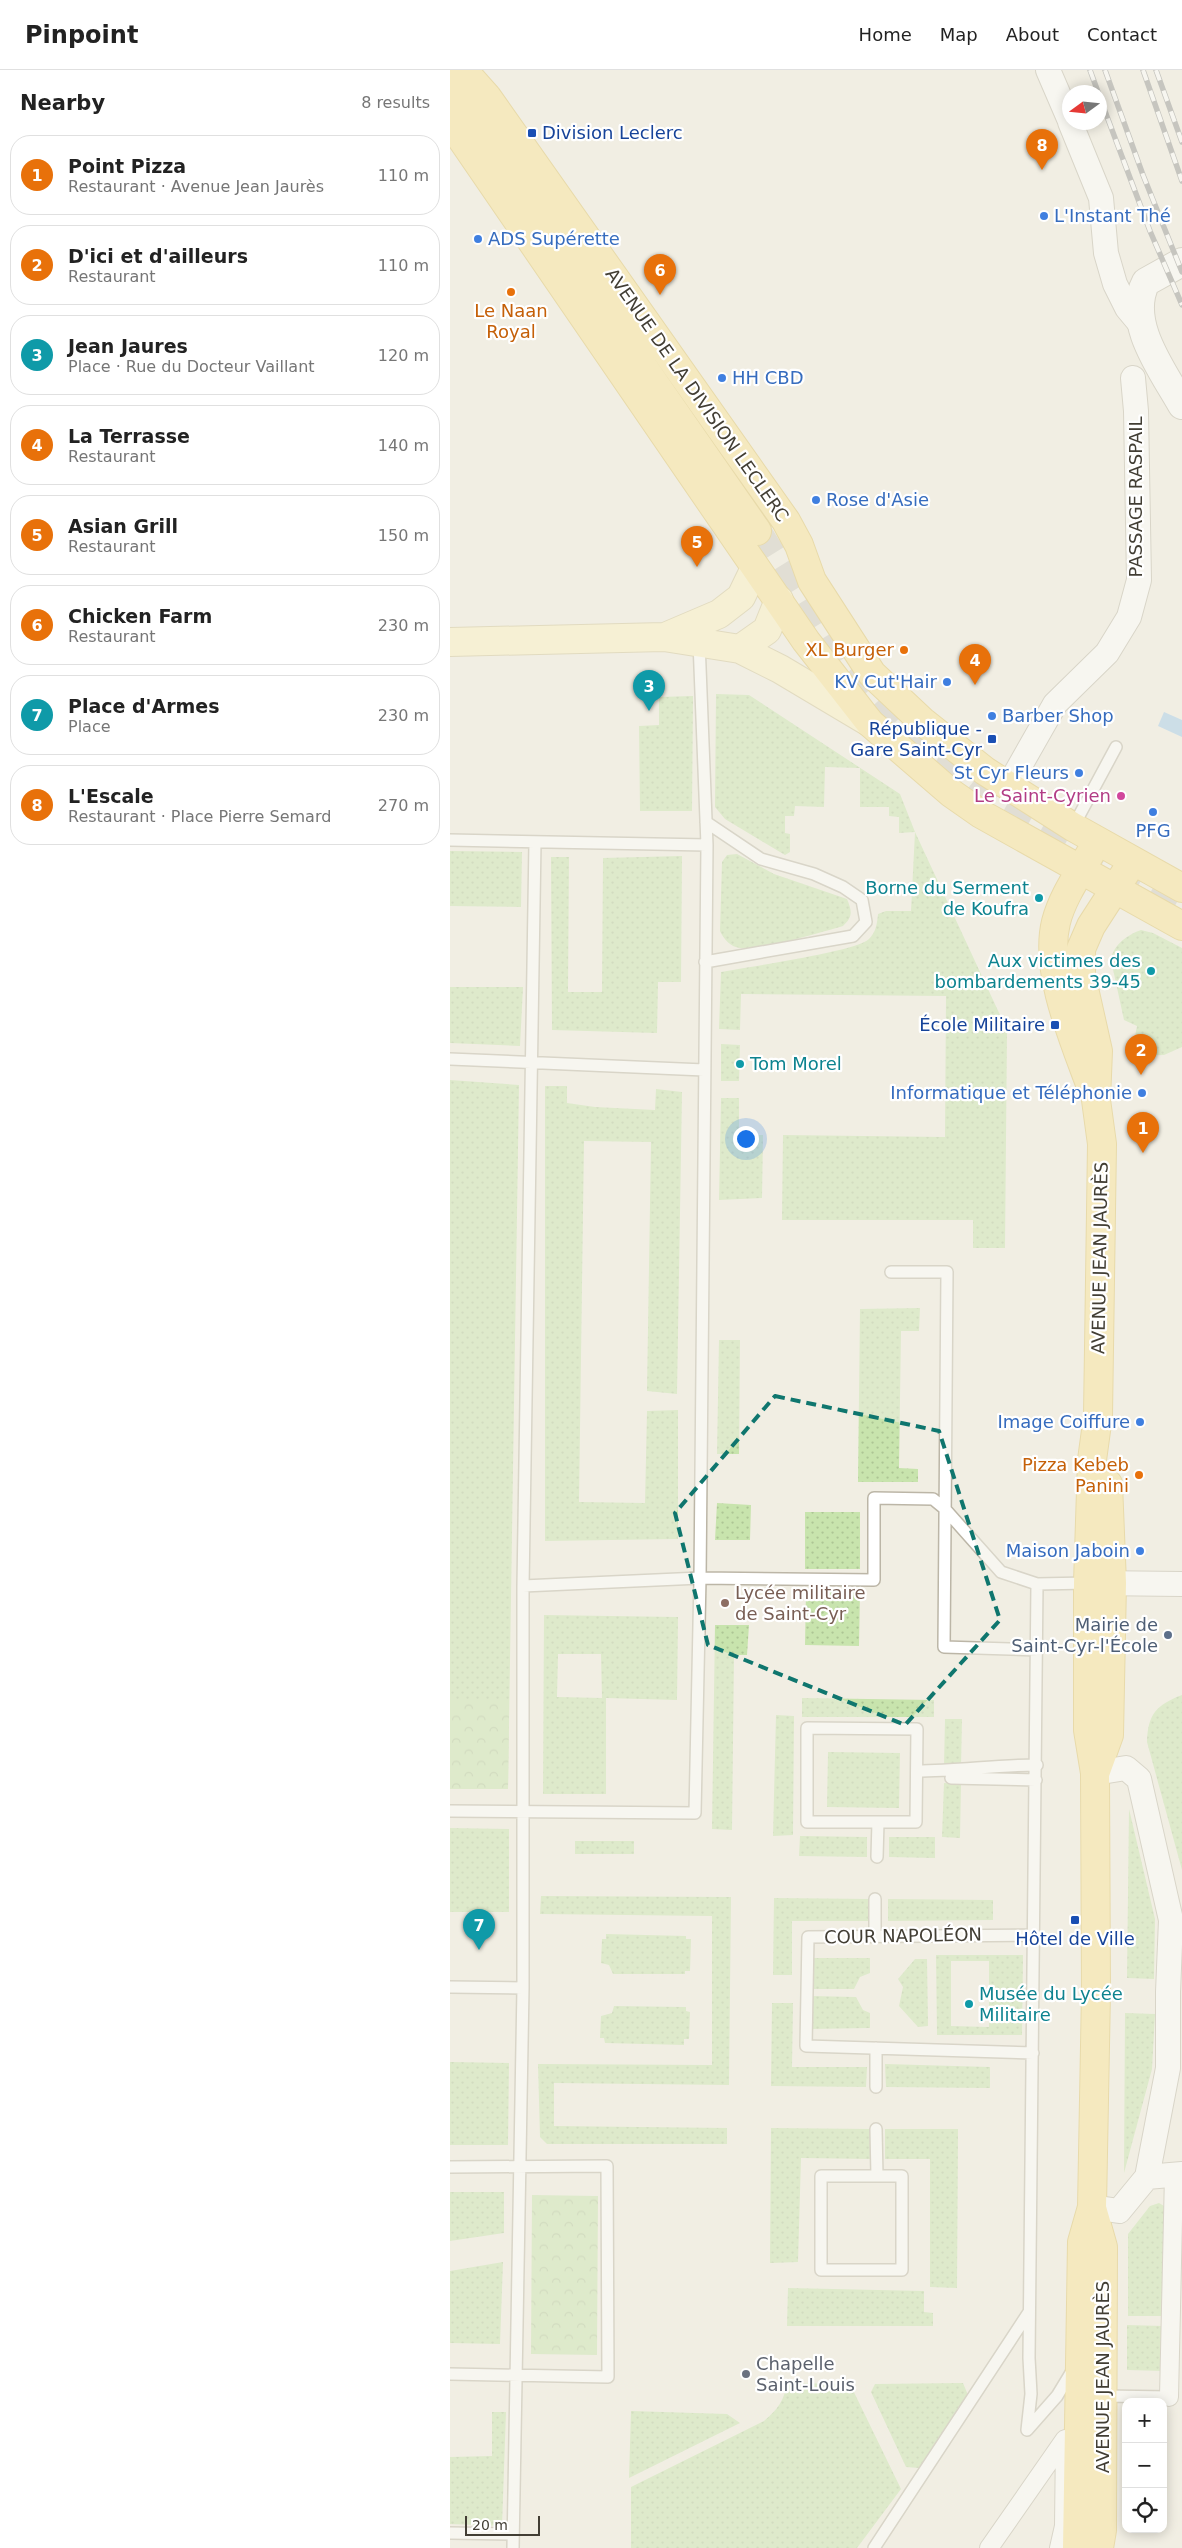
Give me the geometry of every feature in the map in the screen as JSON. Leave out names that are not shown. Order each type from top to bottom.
[{"type":"main road","name":"AVENUE DE LA DIVISION LECLERC","points":[[450,89],[591,294],[762,528],[476,105],[461,70]]},
{"type":"main road","name":"AVENUE DE LA DIVISION LECLERC","points":[[461,70],[497,112],[786,522],[799,545],[812,581],[872,674],[928,726],[984,771],[1073,827],[1182,888]]},
{"type":"main road","points":[[450,122],[806,641],[870,723]]},
{"type":"main road","name":"AVENUE DE LA DIVISION LECLERC","points":[[588,325],[591,294]]},
{"type":"main road","points":[[664,637],[720,614],[741,597],[755,568]]},
{"type":"main road","points":[[741,597],[779,600],[812,581]]},
{"type":"main road","points":[[740,649],[767,630],[779,600]]},
{"type":"main road","points":[[450,642],[664,637],[740,649],[780,669],[870,723],[951,793],[981,814],[1182,926]]},
{"type":"main road","points":[[1096,1100],[1055,977],[1052,951],[1056,921],[1097,840]]},
{"type":"main road","points":[[1096,1100],[1098,1051],[1081,975],[1081,949],[1091,926],[1132,860]]},
{"type":"main road","name":"AVENUE JEAN JAURÈS","points":[[1077,2548],[1082,2242],[1092,2207],[1096,1992],[1095,1773],[1088,1730],[1100,1583],[1106,1457],[1098,1416],[1102,1144],[1096,1100]]},
{"type":"main road","name":"AVENUE JEAN JAURÈS","points":[[1092,2207],[1103,2247],[1104,2396],[1102,2530],[1099,2548]]},
{"type":"street","points":[[1048,70],[1062,103]]},
{"type":"street","points":[[1073,130],[1101,198],[1106,252],[1115,284],[1127,308],[1142,326]]},
{"type":"street","points":[[1182,262],[1146,282],[1140,300],[1139,313],[1145,336],[1182,406]]},
{"type":"street","name":"PASSAGE RASPAIL","points":[[1009,785],[1055,704],[1107,653],[1129,617],[1139,580],[1136,411],[1133,378]]},
{"type":"street","points":[[1100,1583],[1182,1584]]},
{"type":"street","points":[[1092,2207],[1119,2211],[1147,2177],[1175,2068],[1168,1992],[1176,1920],[1139,1779],[1126,1768],[1095,1773]]},
{"type":"street","points":[[1147,2177],[1178,2174],[1169,2397]]},
{"type":"street","points":[[989,2548],[1064,2439],[1064,2526],[1059,2548]]},
{"type":"lane","points":[[450,1811],[695,1813],[700,1578],[707,845],[699,642]]},
{"type":"lane","points":[[1073,827],[1116,747]]},
{"type":"lane","points":[[705,962],[853,936],[866,922],[862,900],[843,887],[814,874],[761,859],[706,822]]},
{"type":"lane","points":[[450,840],[707,845]]},
{"type":"lane","points":[[514,2548],[523,1988],[523,1586],[535,842]]},
{"type":"lane","points":[[450,1059],[704,1070]]},
{"type":"lane","points":[[890,1272],[947,1272],[944,1647],[1038,1650]]},
{"type":"lane","points":[[523,1586],[700,1578],[874,1580],[874,1498],[933,1499],[944,1508],[1001,1572],[1037,1584],[1100,1583]]},
{"type":"lane","points":[[1037,1584],[1037,1765],[1029,2312],[1031,2394],[1027,2430],[1057,2396],[1080,2358]]},
{"type":"lane","points":[[807,1728],[917,1729],[916,1822],[878,1822],[806,1822],[807,1728]]},
{"type":"lane","points":[[917,1774],[961,1771],[992,1765],[1037,1765]]},
{"type":"lane","points":[[917,1774],[1036,1780]]},
{"type":"lane","points":[[877,1857],[878,1822]]},
{"type":"lane","points":[[875,1899],[875,1936]]},
{"type":"lane","name":"COUR NAPOLÉON","points":[[1033,2053],[806,2046],[808,1937],[1035,1935]]},
{"type":"lane","points":[[450,1987],[523,1988]]},
{"type":"lane","points":[[876,2048],[876,2087]]},
{"type":"lane","points":[[876,2128],[877,2176]]},
{"type":"lane","points":[[450,2167],[607,2166],[608,2377],[450,2374]]},
{"type":"lane","points":[[821,2176],[877,2176],[902,2176],[902,2270],[821,2270],[821,2176]]},
{"type":"lane","points":[[874,2548],[1029,2312]]},
{"type":"lane","points":[[1104,2396],[1169,2397]]},
{"type":"lane","points":[[450,2533],[513,2534]]},
{"type":"highlighted area","points":[[775,1396],[939,1431],[1000,1620],[905,1725],[708,1645],[675,1513]]},
{"type":"green space","points":[[716,694],[749,695],[900,794],[915,832],[899,833],[899,817],[889,816],[889,807],[860,807],[860,768],[825,767],[824,807],[795,806],[794,816],[785,816],[785,833],[790,834],[790,852],[785,855],[725,819],[715,807]]},
{"type":"green space","points":[[693,696],[692,811],[640,811],[639,726],[659,725],[659,697]]},
{"type":"green space","points":[[915,832],[1007,1030],[1005,1248],[973,1248],[973,1220],[782,1220],[783,1135],[945,1137],[946,996],[741,994],[740,1030],[719,1029],[721,972],[799,959],[860,944],[869,939],[873,934],[878,914],[886,911],[911,911]]},
{"type":"green space","points":[[450,851],[522,852],[521,907],[450,906]]},
{"type":"green space","points":[[737,854],[774,874],[847,899],[851,910],[849,920],[843,926],[761,947],[740,948],[731,945],[720,931],[722,862],[727,855]]},
{"type":"green space","points":[[682,856],[681,982],[658,982],[657,1033],[552,1030],[551,857],[569,857],[568,992],[602,992],[603,858]]},
{"type":"green space","points":[[1141,930],[1153,933],[1182,948],[1182,1047],[1164,1055],[1131,1056],[1137,1026],[1124,1020],[1111,960],[1112,955],[1122,941]]},
{"type":"green space","points":[[450,987],[523,987],[520,1046],[450,1043]]},
{"type":"green space","points":[[721,1044],[740,1045],[739,1081],[721,1081]]},
{"type":"green space","points":[[450,1080],[519,1085],[508,1789],[450,1789]]},
{"type":"green space","points":[[545,1086],[567,1086],[567,1103],[595,1107],[655,1110],[656,1089],[682,1092],[677,1394],[647,1391],[651,1142],[584,1141],[579,1502],[645,1503],[647,1411],[678,1410],[678,1539],[545,1541]]},
{"type":"green space","points":[[721,1098],[739,1098],[739,1135],[763,1135],[762,1198],[719,1200]]},
{"type":"green space","points":[[920,1308],[919,1331],[901,1331],[899,1468],[918,1469],[918,1482],[858,1482],[860,1309]]},
{"type":"green space","points":[[719,1340],[740,1340],[739,1454],[717,1454]]},
{"type":"green space","points":[[717,1503],[751,1505],[750,1540],[715,1540]]},
{"type":"green space","points":[[805,1512],[860,1512],[860,1569],[805,1569]]},
{"type":"green space","points":[[806,1591],[860,1592],[859,1646],[805,1645]]},
{"type":"green space","points":[[544,1615],[678,1617],[677,1700],[606,1698],[606,1794],[543,1794]],"holes":[[[558,1654],[601,1654],[602,1698],[557,1697]]]},
{"type":"green space","points":[[715,1625],[749,1625],[747,1655],[734,1655],[732,1830],[712,1829]]},
{"type":"green space","points":[[1182,1695],[1182,1870],[1147,1742],[1149,1724],[1155,1712],[1166,1703]]},
{"type":"green space","points":[[802,1698],[934,1700],[934,1717],[802,1717]]},
{"type":"green space","points":[[450,1700],[509,1701],[508,1789],[450,1789]]},
{"type":"green space","points":[[776,1715],[794,1716],[793,1835],[773,1836]]},
{"type":"green space","points":[[945,1719],[962,1719],[961,1766],[944,1766]]},
{"type":"green space","points":[[828,1752],[900,1753],[899,1808],[827,1807]]},
{"type":"green space","points":[[944,1783],[961,1784],[960,1838],[942,1837]]},
{"type":"green space","points":[[1129,1809],[1155,1919],[1154,1979],[1127,1978]]},
{"type":"green space","points":[[450,1828],[509,1829],[509,1912],[450,1912]]},
{"type":"green space","points":[[800,1836],[867,1837],[867,1857],[799,1856]]},
{"type":"green space","points":[[889,1837],[935,1837],[935,1858],[889,1857]]},
{"type":"green space","points":[[575,1841],[634,1841],[634,1854],[575,1854]]},
{"type":"green space","points":[[541,1896],[731,1897],[729,2085],[554,2083],[554,2126],[727,2128],[727,2144],[547,2144],[540,2137],[538,2064],[712,2065],[712,1916],[540,1914]]},
{"type":"green space","points":[[774,1898],[869,1899],[868,1921],[792,1921],[792,1975],[773,1975]]},
{"type":"green space","points":[[888,1899],[993,1900],[993,1920],[888,1921]]},
{"type":"green space","points":[[606,1934],[686,1936],[686,1939],[691,1939],[690,1971],[685,1971],[685,1974],[613,1974],[609,1965],[601,1963],[602,1939],[606,1939]]},
{"type":"green space","points":[[936,1955],[1023,1955],[1022,2035],[937,2035]],"holes":[[[951,1961],[989,1961],[989,2027],[951,2026]]]},
{"type":"green space","points":[[811,1958],[870,1958],[870,1973],[860,1977],[854,1989],[812,1989]]},
{"type":"green space","points":[[915,1959],[927,1959],[928,2026],[918,2027],[899,2006],[903,1987],[898,1979]]},
{"type":"green space","points":[[811,1996],[856,1997],[863,2010],[870,2013],[870,2028],[811,2029]]},
{"type":"green space","points":[[772,2003],[793,2003],[792,2067],[867,2067],[866,2087],[771,2086]]},
{"type":"green space","points":[[614,2006],[686,2007],[686,2011],[690,2012],[689,2039],[684,2039],[684,2045],[605,2043],[604,2038],[600,2038],[601,2016],[612,2013]]},
{"type":"green space","points":[[1125,2013],[1155,2014],[1152,2069],[1124,2173]]},
{"type":"green space","points":[[450,2062],[509,2063],[508,2145],[450,2145]]},
{"type":"green space","points":[[885,2064],[990,2067],[990,2088],[886,2087]]},
{"type":"green space","points":[[771,2128],[870,2129],[870,2159],[801,2158],[798,2262],[770,2263]]},
{"type":"green space","points":[[885,2129],[958,2129],[957,2288],[930,2287],[930,2159],[885,2159]]},
{"type":"green space","points":[[450,2192],[504,2192],[504,2233],[450,2241]]},
{"type":"green space","points":[[532,2195],[598,2196],[597,2355],[531,2354]]},
{"type":"green space","points":[[1159,2203],[1164,2206],[1163,2316],[1128,2316],[1128,2234],[1150,2206]]},
{"type":"green space","points":[[503,2262],[500,2344],[450,2343],[450,2271]]},
{"type":"green space","points":[[788,2288],[924,2291],[924,2312],[933,2313],[933,2326],[787,2326]]},
{"type":"green space","points":[[1127,2325],[1163,2326],[1163,2371],[1127,2370]]},
{"type":"green space","points":[[787,2383],[850,2384],[901,2489],[857,2548],[631,2548],[631,2487],[764,2421],[780,2404]]},
{"type":"green space","points":[[963,2383],[968,2395],[919,2468],[906,2467],[871,2392],[875,2384]]},
{"type":"green space","points":[[631,2411],[727,2414],[740,2423],[629,2478]]},
{"type":"green space","points":[[492,2412],[506,2412],[502,2526],[450,2524],[450,2457],[492,2456]]},
{"type":"water","points":[[1164,712],[1182,720],[1182,737],[1158,726]]},
{"type":"tunnel","points":[[757,531],[846,674],[892,725],[993,805],[1182,910]]},
{"type":"railway","points":[[1090,70],[1095,85]]},
{"type":"railway","points":[[1105,70],[1143,175],[1182,272]]},
{"type":"railway","points":[[1143,70],[1182,181]]},
{"type":"railway","points":[[1156,70],[1182,142]]},
{"type":"railway","points":[[1107,117],[1150,231],[1182,305]]},
{"type":"place","name":"Division Leclerc","points":[[532,133]]},
{"type":"place","name":"L'Escale","points":[[1042,170]]},
{"type":"place","name":"L'Instant Thé","points":[[1044,216]]},
{"type":"place","name":"ADS Supérette","points":[[478,239]]},
{"type":"place","name":"Le Naan Royal","points":[[511,292]]},
{"type":"place","name":"Chicken Farm","points":[[660,295]]},
{"type":"place","name":"HH CBD","points":[[722,378]]},
{"type":"place","name":"Rose d'Asie","points":[[816,500]]},
{"type":"place","name":"Asian Grill","points":[[697,567]]},
{"type":"place","name":"XL Burger","points":[[904,650]]},
{"type":"place","name":"KV Cut'Hair","points":[[947,682]]},
{"type":"place","name":"La Terrasse","points":[[975,685]]},
{"type":"place","name":"Jean Jaures","points":[[649,711]]},
{"type":"place","name":"Barber Shop","points":[[992,716]]},
{"type":"place","name":"République - Gare Saint-Cyr","points":[[992,739]]},
{"type":"place","name":"St Cyr Fleurs","points":[[1079,773]]},
{"type":"place","name":"Le Saint-Cyrien","points":[[1121,796]]},
{"type":"place","name":"PFG","points":[[1153,812]]},
{"type":"place","name":"Borne du Serment de Koufra","points":[[1039,898]]},
{"type":"place","name":"Aux victimes des bombardements 39-45","points":[[1151,971]]},
{"type":"place","name":"École Militaire","points":[[1055,1025]]},
{"type":"place","name":"Tom Morel","points":[[740,1064]]},
{"type":"place","name":"D'ici et d'ailleurs","points":[[1141,1075]]},
{"type":"place","name":"Informatique et Téléphonie","points":[[1142,1093]]},
{"type":"place","name":"Point Pizza","points":[[1143,1153]]},
{"type":"place","name":"Image Coiffure","points":[[1140,1422]]},
{"type":"place","name":"Pizza Kebeb Panini","points":[[1139,1475]]},
{"type":"place","name":"Maison Jaboin","points":[[1140,1551]]},
{"type":"place","name":"Lycée militaire de Saint-Cyr","points":[[725,1603]]},
{"type":"place","name":"Mairie de Saint-Cyr-l'École","points":[[1168,1635]]},
{"type":"place","name":"Hôtel de Ville","points":[[1075,1920]]},
{"type":"place","name":"Place d'Armes","points":[[479,1950]]},
{"type":"place","name":"Musée du Lycée Militaire","points":[[969,2004]]},
{"type":"place","name":"Chapelle Saint-Louis","points":[[746,2374]]}]
